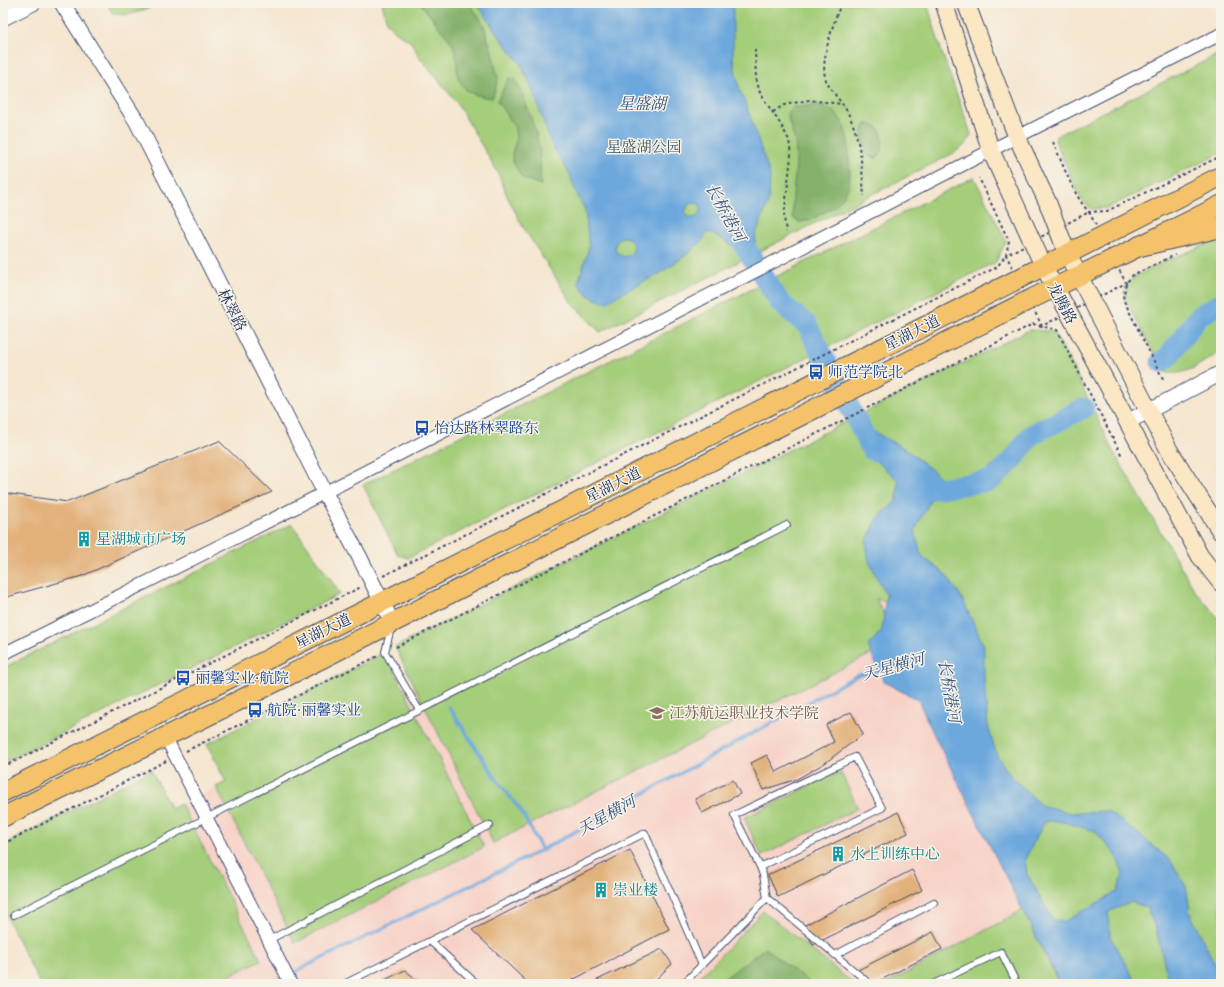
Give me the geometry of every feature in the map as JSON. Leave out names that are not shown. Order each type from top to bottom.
[{"type":"highway","points":[[1140,246],[1221,227]]},
{"type":"main road","name":"龙腾路","points":[[944,3],[991,151],[1054,288],[1200,556],[1221,583]]},
{"type":"main road","name":"龙腾路","points":[[966,3],[1017,137],[1047,201],[1067,253],[1169,450],[1221,532]]},
{"type":"main road","name":"星湖大道","points":[[3,792],[382,602],[1221,176]]},
{"type":"main road","name":"星湖大道","points":[[3,817],[248,696],[883,374],[1221,205]]},
{"type":"street","points":[[3,18],[33,3]]},
{"type":"street","name":"林翠路","points":[[62,3],[137,122],[392,622]]},
{"type":"street","points":[[3,654],[325,493],[1017,137],[1221,34]]},
{"type":"street","points":[[1127,422],[1221,373]]},
{"type":"street","points":[[165,736],[291,984]]},
{"type":"lane","points":[[14,914],[787,525]]},
{"type":"lane","points":[[392,622],[385,652],[419,710]]},
{"type":"lane","points":[[760,867],[882,808],[855,757],[734,815],[760,867],[767,898],[870,984]]},
{"type":"lane","points":[[269,940],[490,825]]},
{"type":"lane","points":[[344,984],[645,833],[702,965]]},
{"type":"lane","points":[[683,984],[767,898]]},
{"type":"lane","points":[[835,954],[934,902]]},
{"type":"lane","points":[[430,940],[477,984]]},
{"type":"lane","points":[[933,984],[1001,952],[1017,984]]},
{"type":"path","points":[[841,3],[831,32],[825,61],[825,78],[848,112],[857,136],[862,162],[864,196]]},
{"type":"path","points":[[755,49],[756,78],[760,93],[781,124],[789,140],[791,156],[784,216],[786,232]]},
{"type":"path","points":[[773,112],[784,105],[809,100],[842,104]]},
{"type":"path","points":[[1053,142],[1075,192],[1089,212],[1107,211],[1221,156]]},
{"type":"path","points":[[3,767],[997,267],[1006,255],[1009,241],[979,178]]},
{"type":"path","points":[[1163,379],[1123,299],[1126,283],[1133,275],[1176,255]]},
{"type":"path","points":[[3,844],[1033,324],[1057,330],[1122,456]]},
{"type":"shaded area","name":"江苏航运职业技术学院","points":[[820,485],[926,613],[1075,984],[40,984],[3,910],[3,895],[415,686]]},
{"type":"green space","points":[[107,3],[159,3],[129,15],[113,14]]},
{"type":"green space","name":"星盛湖公园","points":[[382,3],[927,3],[941,50],[971,134],[967,143],[954,153],[600,332],[572,303],[523,227],[508,198],[498,173],[457,103],[419,56],[411,42],[395,31],[387,23]]},
{"type":"green space","points":[[420,3],[468,3],[470,5],[483,23],[492,52],[498,79],[492,98],[468,92],[458,79],[456,54],[452,43]]},
{"type":"green space","points":[[1221,53],[1221,153],[1107,208],[1092,209],[1084,203],[1077,191],[1055,141],[1056,136]]},
{"type":"green space","points":[[509,78],[515,79],[523,95],[536,133],[540,152],[541,185],[522,178],[513,162],[512,154],[516,140],[515,128],[497,101]]},
{"type":"green space","points":[[820,105],[834,111],[843,123],[848,140],[850,173],[849,186],[842,199],[835,206],[811,220],[799,222],[793,218],[796,145],[789,121],[788,111],[793,107]]},
{"type":"green space","points":[[866,124],[872,125],[879,129],[881,134],[883,142],[882,150],[881,154],[876,158],[868,156],[865,148],[863,132]]},
{"type":"green space","points":[[974,177],[1006,241],[996,262],[408,558],[398,555],[363,485]]},
{"type":"green space","points":[[1221,238],[1221,352],[1187,371],[1180,373],[1164,372],[1125,299],[1127,285],[1134,277],[1161,263]]},
{"type":"green space","points":[[1029,330],[1053,331],[1070,361],[1112,449],[1195,591],[1221,621],[1221,984],[1075,984],[1037,904],[926,613],[876,599],[897,641],[493,843],[395,647]]},
{"type":"green space","points":[[292,524],[340,594],[3,763],[3,668]]},
{"type":"green space","points":[[385,652],[484,847],[295,943],[216,787],[226,782],[207,744]]},
{"type":"green space","points":[[151,770],[171,809],[181,804],[261,960],[213,984],[40,984],[3,910],[3,845]]},
{"type":"green space","points":[[840,771],[858,808],[762,856],[744,818]]},
{"type":"green space","points":[[1023,910],[1059,984],[886,984]]},
{"type":"green space","points":[[763,911],[854,984],[693,984]]},
{"type":"green space","points":[[765,948],[811,984],[717,984]]},
{"type":"water","name":"星盛湖","points":[[477,3],[733,3],[733,58],[739,88],[770,175],[769,200],[756,234],[754,250],[743,256],[726,242],[707,232],[703,240],[689,253],[659,274],[606,303],[587,294],[578,283],[589,247],[585,210],[569,173],[551,143],[533,91],[521,64],[498,35]],"holes":[[[693,202],[700,205],[701,207],[699,214],[694,218],[687,217],[685,212],[689,204]],[[622,237],[630,240],[634,246],[632,253],[624,257],[615,250],[616,243]]]},
{"type":"water","points":[[854,426],[869,429],[907,450],[939,476],[932,497],[915,530],[921,555],[946,575],[961,596],[984,646],[984,680],[988,726],[997,756],[1010,775],[1041,805],[1071,813],[1107,811],[1135,831],[1170,860],[1186,886],[1190,913],[1221,977],[1221,984],[1169,984],[1156,929],[1147,908],[1132,902],[1108,912],[1110,937],[1137,984],[1060,984],[934,735],[918,700],[884,682],[868,646],[882,630],[886,595],[869,562],[866,542],[878,518],[897,500],[898,480],[867,453]],"holes":[[[1045,821],[1063,822],[1095,831],[1116,855],[1123,874],[1117,892],[1063,922],[1053,920],[1027,874],[1025,859]]]},
{"type":"building","name":"星湖城市广场","points":[[219,441],[272,492],[82,576],[3,598],[3,493],[68,502]]},
{"type":"building","points":[[851,712],[863,734],[825,763],[797,779],[763,790],[751,763],[767,755],[776,772],[834,742],[826,725]]},
{"type":"building","points":[[733,780],[740,794],[702,813],[695,799]]},
{"type":"building","name":"水上训练中心","points":[[898,812],[908,833],[778,897],[768,875]]},
{"type":"building","name":"崇业楼","points":[[630,850],[669,929],[565,984],[529,984],[472,930]]},
{"type":"building","points":[[912,870],[922,890],[813,945],[803,926]]},
{"type":"building","points":[[933,932],[942,949],[873,984],[863,984],[856,971]]},
{"type":"building","points":[[662,949],[672,964],[651,984],[589,984]]},
{"type":"building","points":[[405,970],[422,984],[377,984]]},
{"type":"waterway","name":"长桥港河","points":[[734,229],[780,303],[807,325],[851,410]]},
{"type":"waterway","name":"天星横河","points":[[1161,362],[1167,358],[1199,316],[1221,303]]},
{"type":"waterway","name":"天星横河","points":[[918,491],[990,481],[1012,461],[1031,435],[1084,408]]},
{"type":"waterway","name":"长桥港河","points":[[857,421],[872,450],[875,451]]},
{"type":"waterway","name":"天星横河","points":[[270,984],[542,850],[856,676],[882,669]]},
{"type":"waterway","points":[[449,707],[497,780],[521,811],[542,850]]},
{"type":"place","name":"师范学院北","points":[[816,372]]},
{"type":"place","name":"怡达路林翠路东","points":[[422,428]]},
{"type":"place","name":"星湖城市广场","points":[[84,539]]},
{"type":"place","name":"丽馨实业·航院","points":[[183,678]]},
{"type":"place","name":"航院·丽馨实业","points":[[255,710]]},
{"type":"place","name":"江苏航运职业技术学院","points":[[657,713]]},
{"type":"place","name":"水上训练中心","points":[[838,854]]},
{"type":"place","name":"崇业楼","points":[[601,890]]}]
